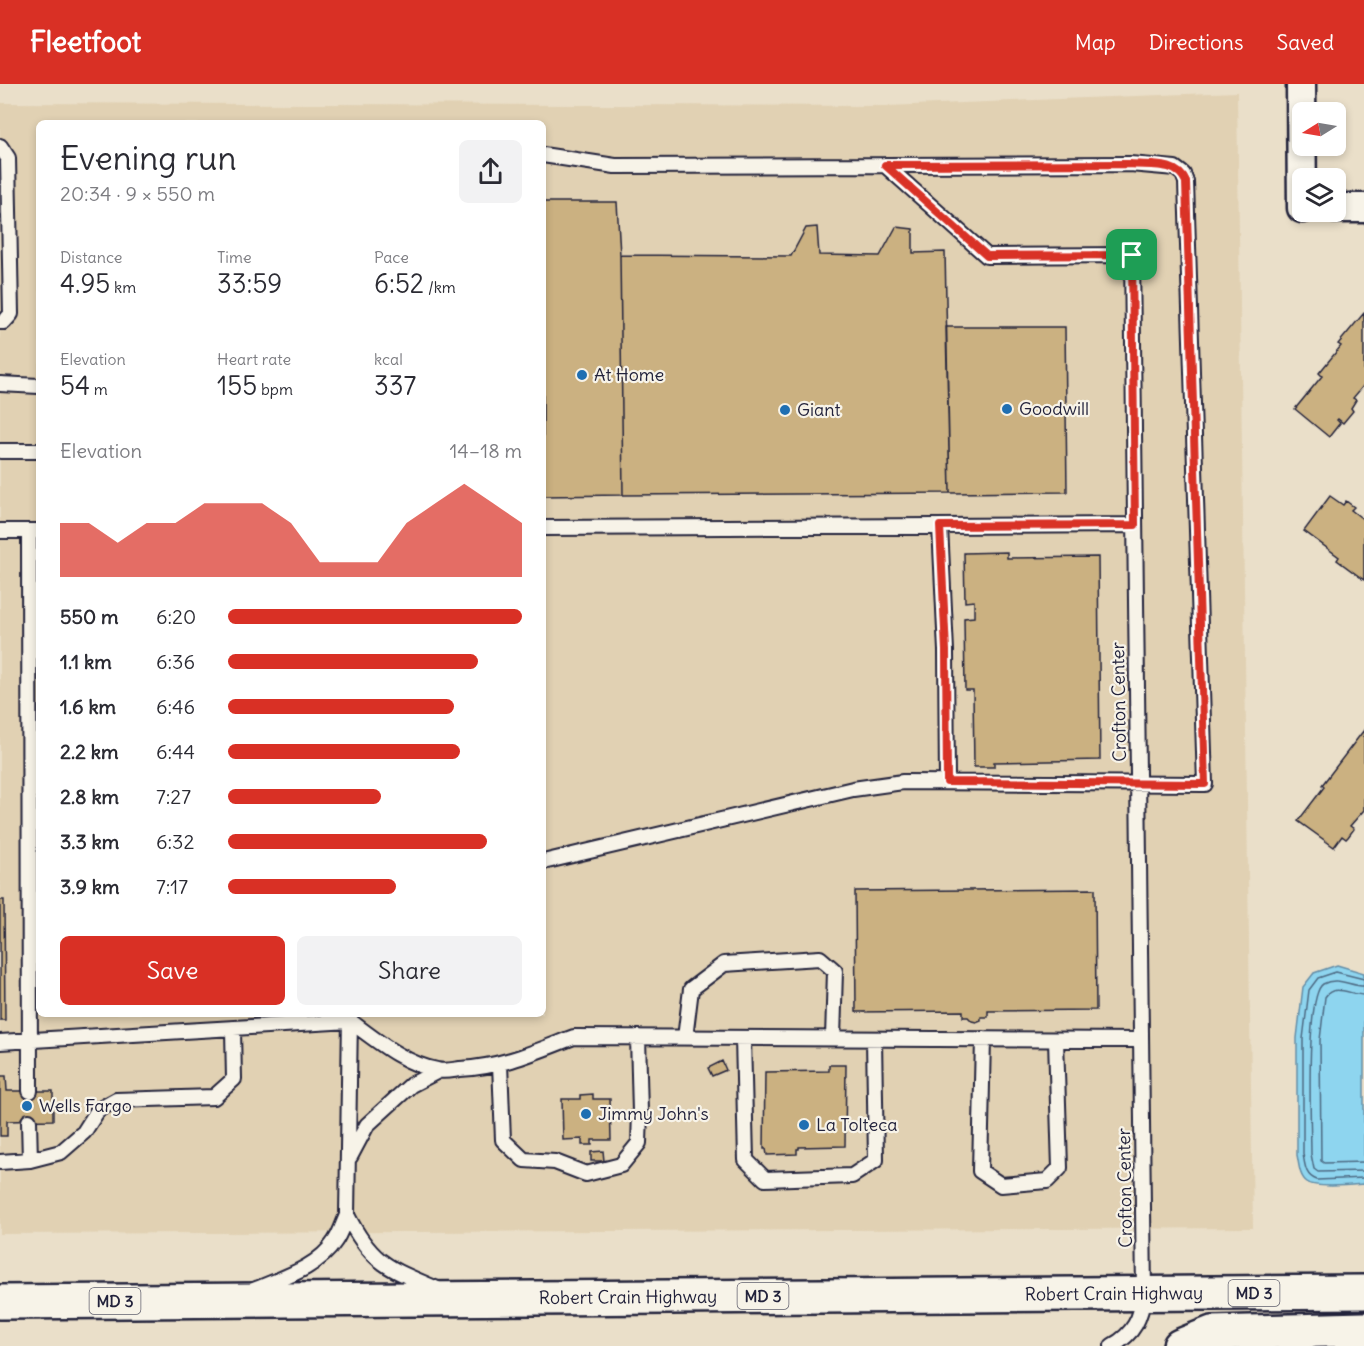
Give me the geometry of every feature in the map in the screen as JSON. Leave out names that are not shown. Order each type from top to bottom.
[{"type":"highway","name":"Robert Crain Highway","points":[[0,1302],[1364,1292]]},
{"type":"highway","points":[[1180,1346],[1212,1333],[1364,1329]]},
{"type":"street","points":[[1301,84],[1302,168]]},
{"type":"street","points":[[1346,208],[1364,208]]},
{"type":"lane","points":[[0,146],[9,158],[10,314],[4,322],[0,322]]},
{"type":"lane","points":[[546,155],[615,166],[1130,164],[1175,168],[1183,174],[1186,182],[1205,784],[903,782],[853,789],[546,861]]},
{"type":"lane","name":"Crofton Center","points":[[885,165],[987,256],[1132,255],[1144,1294],[1142,1313],[1134,1327],[1112,1346]]},
{"type":"lane","points":[[0,384],[36,386]]},
{"type":"lane","points":[[0,451],[36,451]]},
{"type":"lane","points":[[546,528],[1135,525]]},
{"type":"lane","points":[[940,526],[946,651],[947,782]]},
{"type":"lane","points":[[0,531],[34,531],[30,1091]]},
{"type":"lane","points":[[685,1038],[691,989],[724,964],[820,958],[835,971],[833,1038]]},
{"type":"lane","points":[[0,1042],[233,1030],[350,1018],[383,1046],[411,1061],[438,1071]]},
{"type":"lane","points":[[231,1300],[304,1268],[321,1257],[335,1242],[347,1215],[350,1018]]},
{"type":"lane","points":[[0,1162],[30,1160],[61,1152],[84,1132],[98,1110],[116,1100],[214,1097],[234,1079],[233,1030]]},
{"type":"lane","points":[[348,1161],[367,1125],[411,1085],[438,1071],[482,1068],[512,1062],[574,1037],[1141,1040]]},
{"type":"lane","points":[[500,1064],[503,1140],[524,1160],[555,1162],[586,1174],[621,1165],[639,1143],[638,1037]]},
{"type":"lane","points":[[743,1038],[746,1161],[765,1179],[852,1176],[876,1160],[874,1039]]},
{"type":"lane","points":[[983,1040],[980,1171],[1001,1185],[1047,1181],[1060,1168],[1056,1040]]},
{"type":"lane","points":[[29,1121],[30,1160]]},
{"type":"lane","points":[[347,1215],[358,1237],[385,1266],[456,1298]]},
{"type":"shaded area","points":[[1237,92],[1253,1228],[0,1234],[0,103],[887,106]]},
{"type":"water","points":[[1337,965],[1364,973],[1364,1184],[1326,1186],[1307,1182],[1302,1177],[1299,1166],[1297,1155],[1297,1038],[1303,987],[1314,973]]},
{"type":"building","name":"At Home","points":[[546,202],[617,202],[620,255],[623,495],[546,496]]},
{"type":"building","name":"Giant","points":[[817,227],[819,255],[880,256],[896,227],[913,229],[913,253],[945,252],[950,493],[623,495],[620,255],[791,256],[806,228]]},
{"type":"building","points":[[1364,313],[1364,385],[1353,398],[1356,400],[1351,408],[1353,411],[1343,423],[1337,420],[1340,423],[1329,437],[1295,409],[1322,376],[1319,373],[1341,346],[1338,344]]},
{"type":"building","name":"Goodwill","points":[[946,327],[1065,327],[1067,492],[950,493]]},
{"type":"building","points":[[1330,496],[1343,505],[1346,501],[1354,507],[1351,510],[1364,520],[1364,580],[1337,560],[1339,557],[1304,531]]},
{"type":"building","points":[[1007,552],[1007,558],[1098,557],[1100,760],[994,762],[994,767],[974,767],[973,690],[965,690],[964,618],[974,617],[974,601],[965,602],[964,553]]},
{"type":"building","points":[[1364,730],[1364,810],[1350,826],[1354,829],[1348,837],[1346,839],[1342,836],[1334,847],[1298,821]]},
{"type":"building","points":[[1095,889],[1096,1010],[988,1011],[988,1017],[981,1017],[981,1020],[976,1022],[963,1017],[963,1011],[856,1012],[855,891]]},
{"type":"building","points":[[0,900],[4,900],[5,1020],[0,1020]]},
{"type":"building","points":[[722,1061],[726,1070],[712,1076],[708,1068]]},
{"type":"building","name":"La Tolteca","points":[[829,1065],[846,1065],[845,1146],[799,1147],[797,1154],[767,1155],[764,1149],[765,1072],[829,1071]]},
{"type":"building","name":"Wells Fargo","points":[[0,1076],[6,1076],[7,1091],[53,1091],[53,1120],[7,1121],[7,1136],[0,1136]]},
{"type":"building","name":"Jimmy John's","points":[[593,1094],[593,1099],[610,1099],[611,1140],[592,1140],[592,1145],[582,1145],[582,1139],[563,1140],[562,1099],[580,1099],[580,1095]]},
{"type":"building","points":[[603,1151],[604,1161],[591,1161],[591,1152]]},
{"type":"place","name":"At Home","points":[[582,375]]},
{"type":"place","name":"Goodwill","points":[[1007,409]]},
{"type":"place","name":"Giant","points":[[785,410]]},
{"type":"place","name":"Wells Fargo","points":[[27,1106]]},
{"type":"place","name":"Jimmy John's","points":[[586,1114]]},
{"type":"place","name":"La Tolteca","points":[[804,1125]]},
{"type":"route","points":[[1130,164],[1175,168],[1183,174],[1186,182],[1205,784],[947,782],[946,651],[940,526],[1135,525],[1132,255],[987,256],[885,165],[1130,164]]}]
